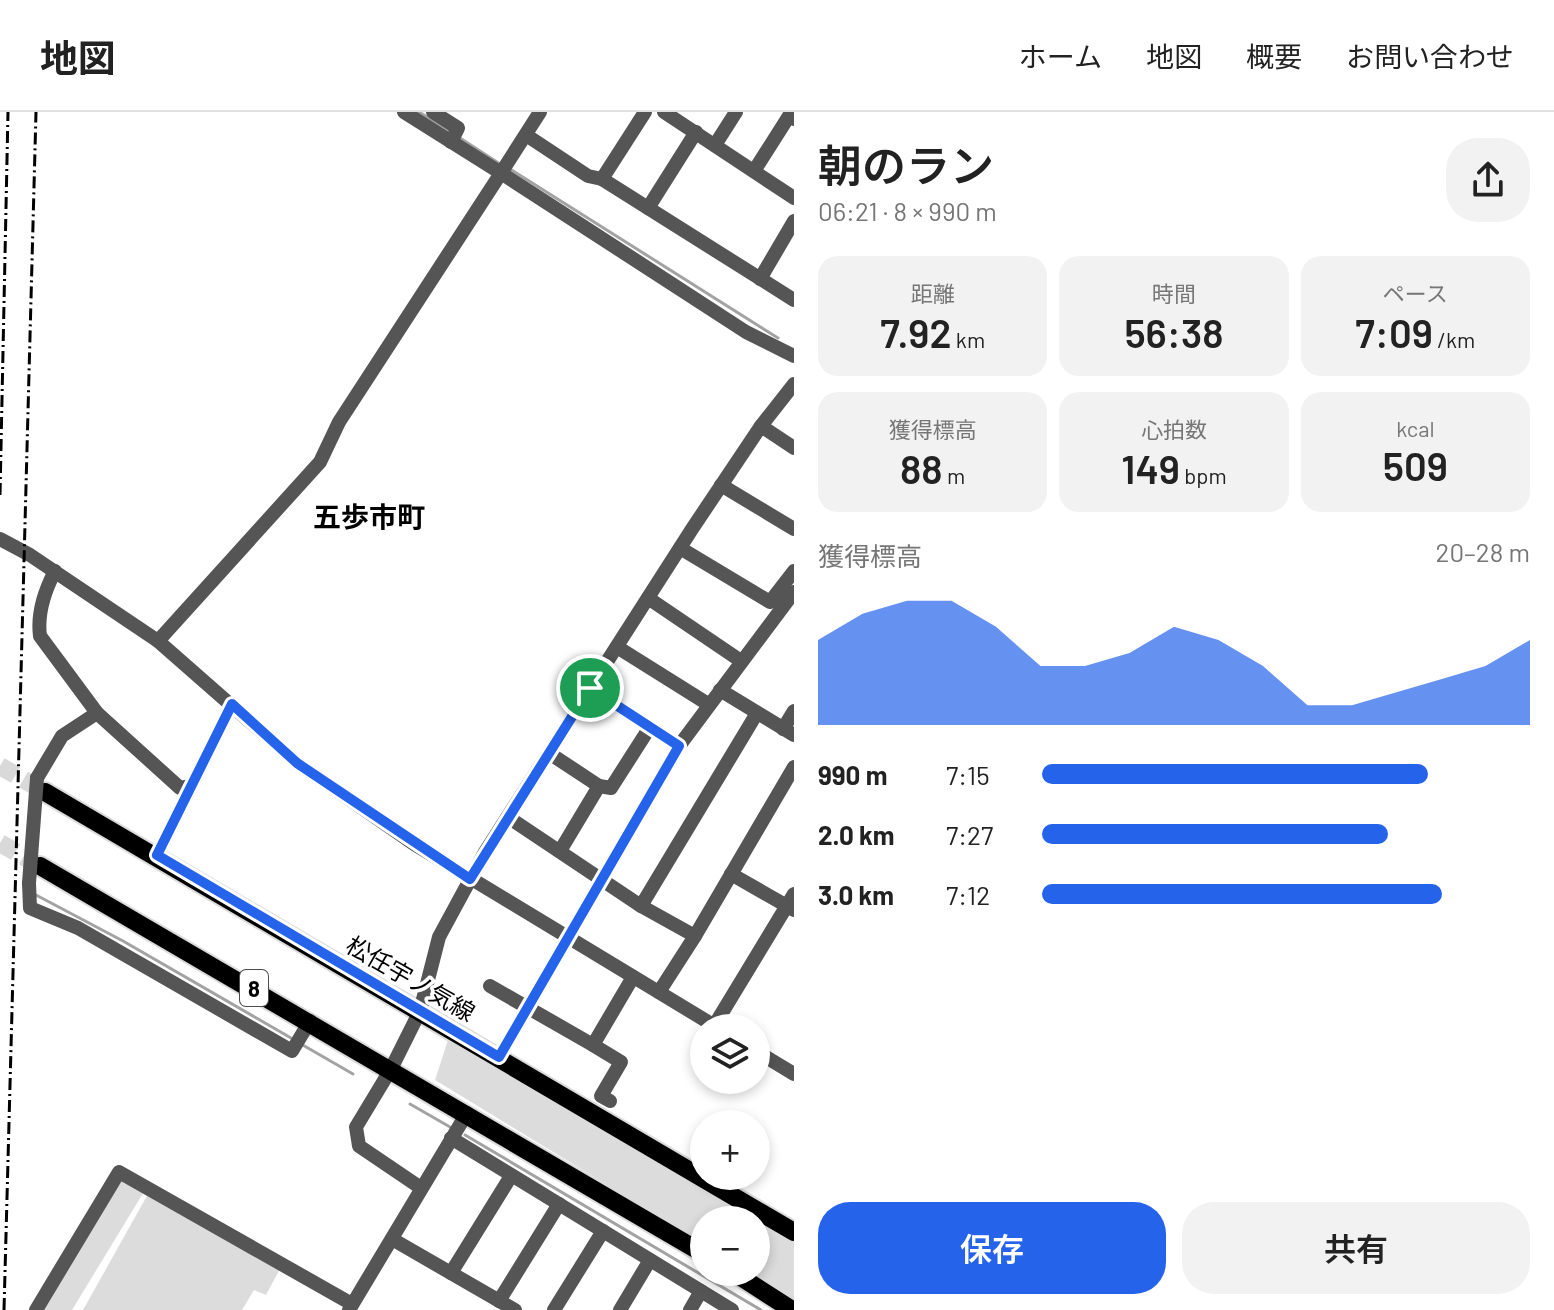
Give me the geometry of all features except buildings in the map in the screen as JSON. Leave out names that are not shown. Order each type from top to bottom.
[{"type":"main road","name":"松任宇ノ気線","points":[[41,785],[794,1232]]},
{"type":"main road","name":"8","points":[[40,866],[690,1246]]},
{"type":"main road","points":[[755,1286],[792,1310]]},
{"type":"street","points":[[433,112],[458,128],[451,142]]},
{"type":"street","points":[[158,641],[320,462],[339,422],[540,112]]},
{"type":"street","points":[[602,179],[645,112]]},
{"type":"street","points":[[715,145],[736,112]]},
{"type":"street","points":[[407,113],[451,142],[504,168],[746,332],[794,356]]},
{"type":"street","points":[[670,113],[794,198]]},
{"type":"street","points":[[754,171],[789,116],[794,119]]},
{"type":"street","points":[[648,208],[696,132]]},
{"type":"street","points":[[526,135],[588,176],[602,179],[794,300]]},
{"type":"street","points":[[760,279],[794,221]]},
{"type":"street","points":[[421,1188],[359,1146],[356,1127],[391,1069],[420,1011],[439,937],[470,879],[590,688],[721,485],[794,384]]},
{"type":"street","points":[[761,426],[794,448]]},
{"type":"street","points":[[721,485],[794,529]]},
{"type":"street","points":[[0,539],[55,571],[158,641],[297,763],[470,879],[695,1014]]},
{"type":"street","points":[[680,548],[770,602],[794,571]]},
{"type":"street","points":[[55,571],[46,589],[38,620],[40,636],[97,713],[180,788],[191,786]]},
{"type":"street","points":[[499,1057],[679,746],[794,592]]},
{"type":"street","points":[[648,598],[741,661]]},
{"type":"street","points":[[617,647],[708,704]]},
{"type":"street","points":[[590,688],[679,746]]},
{"type":"street","points":[[720,690],[789,732],[794,711]]},
{"type":"street","points":[[157,855],[232,704]]},
{"type":"street","points":[[97,713],[62,736],[41,785],[29,883],[30,908],[78,928],[292,1051],[310,1021]]},
{"type":"street","points":[[641,906],[757,713]]},
{"type":"street","points":[[549,753],[599,786],[611,788],[650,727]]},
{"type":"street","points":[[659,992],[794,767]]},
{"type":"street","points":[[560,851],[599,786]]},
{"type":"street","points":[[508,817],[641,906],[695,936]]},
{"type":"street","points":[[724,1014],[792,903],[731,874]]},
{"type":"street","points":[[593,1045],[633,977]]},
{"type":"street","points":[[490,986],[621,1062],[601,1096],[610,1101]]},
{"type":"street","points":[[770,1059],[794,1074]]},
{"type":"street","points":[[36,1310],[119,1172],[350,1307],[467,1113]]},
{"type":"street","points":[[451,1138],[732,1310]]},
{"type":"street","points":[[451,1273],[511,1176]]},
{"type":"street","points":[[499,1301],[559,1204]]},
{"type":"street","points":[[554,1310],[603,1231]]},
{"type":"street","points":[[392,1239],[515,1310]]},
{"type":"street","points":[[620,1310],[650,1260]]},
{"type":"street","points":[[690,1310],[701,1291]]},
{"type":"shaded area","points":[[449,1037],[690,1177],[690,1190],[711,1190],[736,1206],[690,1206],[690,1235],[435,1080]]},
{"type":"shaded area","points":[[123,1177],[145,1190],[72,1310],[41,1310]]},
{"type":"shaded area","points":[[148,1194],[280,1269],[266,1295],[254,1290],[242,1310],[83,1310]]},
{"type":"shaded area","points":[[770,1227],[794,1242],[794,1301],[770,1286]]},
{"type":"waterway","points":[[419,112],[450,131]]},
{"type":"waterway","points":[[460,138],[500,164]]},
{"type":"waterway","points":[[510,169],[778,338]]},
{"type":"waterway","points":[[36,895],[123,941],[291,1038]]},
{"type":"waterway","points":[[301,1044],[353,1074]]},
{"type":"waterway","points":[[410,1104],[450,1127]]},
{"type":"waterway","points":[[465,1135],[761,1310]]},
{"type":"tunnel","points":[[0,766],[45,792]]},
{"type":"tunnel","points":[[0,843],[40,866]]},
{"type":"railway","points":[[0,495],[8,112]]},
{"type":"railway","points":[[4,1310],[36,112]]},
{"type":"district","name":"五歩市町","points":[[369,516]]},
{"type":"route","points":[[590,688],[679,746],[499,1057],[157,855],[232,704],[297,763],[470,879],[590,688]]}]
